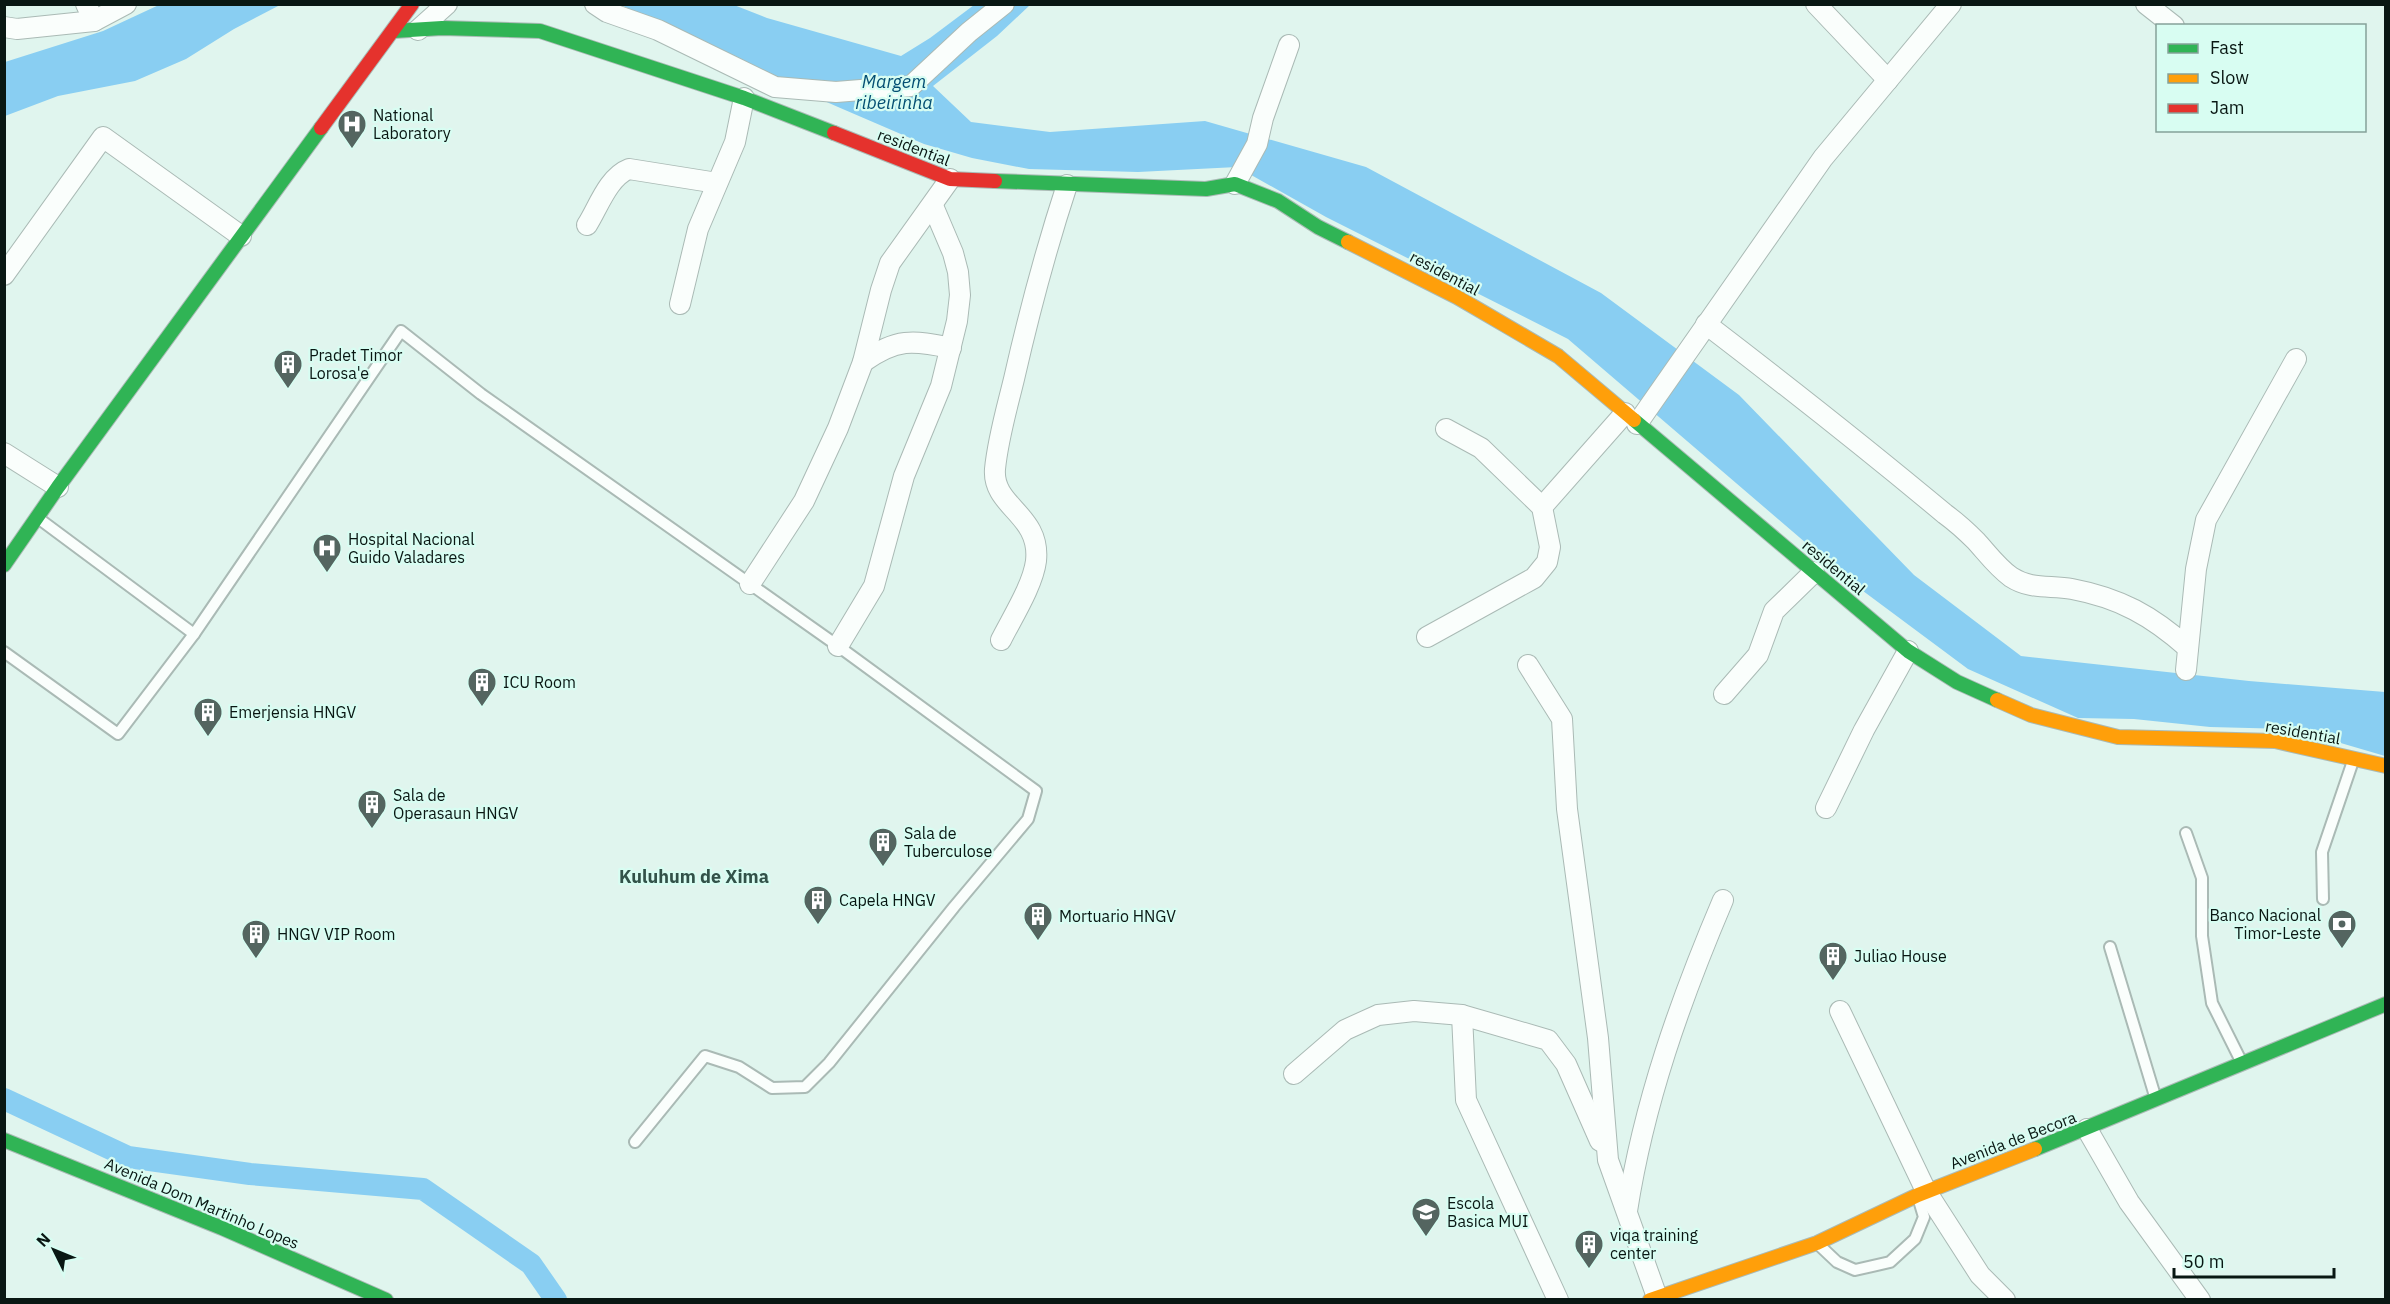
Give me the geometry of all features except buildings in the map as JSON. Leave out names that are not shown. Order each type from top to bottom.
[{"type":"street","points":[[4,27],[17,29],[126,4]]},
{"type":"street","points":[[4,565],[58,487],[412,4]]},
{"type":"street","points":[[418,30],[447,4]]},
{"type":"street","points":[[595,4],[607,12],[658,30],[775,87],[836,92],[911,86],[969,32],[1004,4]]},
{"type":"street","points":[[1816,4],[1888,80]]},
{"type":"street","points":[[1542,507],[1636,416],[1693,343],[1823,158],[1951,4]]},
{"type":"street","points":[[2146,4],[2171,24]]},
{"type":"street","name":"residential","points":[[394,31],[442,28],[540,31],[744,98],[950,179],[1206,189],[1235,184],[1278,201],[1318,228],[1456,297],[1558,356],[1636,416],[1908,651],[1957,682],[2031,715],[2118,737],[2275,741],[2385,766]]},
{"type":"street","points":[[1235,184],[1257,144],[1263,118],[1289,45]]},
{"type":"street","points":[[680,304],[698,229],[735,142],[744,98]]},
{"type":"street","points":[[4,275],[103,137],[241,236]]},
{"type":"street","points":[[587,225],[614,179],[628,169],[717,183]]},
{"type":"street","points":[[750,584],[804,501],[838,428],[863,362],[890,263],[933,206],[950,179]]},
{"type":"street","points":[[1001,640],[1031,577],[1036,548],[1033,533],[995,482],[998,451],[1037,278],[1067,185]]},
{"type":"street","points":[[838,646],[874,586],[904,476],[938,394],[951,348],[959,304],[958,272],[953,253],[933,206]]},
{"type":"street","points":[[1706,324],[1818,409],[1950,517],[1976,541],[2002,571],[2039,588],[2069,589],[2108,599],[2144,614],[2188,648]]},
{"type":"street","points":[[863,362],[877,352],[899,342],[911,341],[951,348]]},
{"type":"street","points":[[2186,670],[2196,569],[2206,520],[2296,359]]},
{"type":"street","points":[[1428,638],[1534,578],[1547,562],[1550,547],[1542,507],[1481,448],[1446,429]]},
{"type":"street","points":[[4,453],[58,487]]},
{"type":"street","points":[[1724,694],[1758,655],[1774,610],[1814,572]]},
{"type":"street","points":[[1826,808],[1864,730],[1908,651]]},
{"type":"street","points":[[1528,665],[1562,719],[1567,809],[1598,1038],[1608,1160]]},
{"type":"street","points":[[1627,1213],[1635,1159],[1654,1083],[1696,963],[1723,900]]},
{"type":"street","name":"Avenida de Becora","points":[[1654,1298],[1817,1243],[1922,1193],[2087,1129],[2242,1062],[2385,1004]]},
{"type":"street","points":[[1294,1074],[1345,1030],[1378,1015],[1414,1011],[1462,1016],[1548,1040],[1566,1064],[1608,1160],[1654,1298]]},
{"type":"street","points":[[1840,1011],[1922,1193],[1980,1275],[2005,1299]]},
{"type":"street","points":[[1462,1016],[1466,1100],[1558,1299]]},
{"type":"street","points":[[2087,1129],[2129,1202],[2200,1299]]},
{"type":"street","name":"Avenida Dom Martinho Lopes","points":[[4,1140],[222,1228],[386,1299]]},
{"type":"lane","points":[[4,652],[118,734],[194,634],[401,331],[481,394],[838,646],[1036,791],[1028,819],[829,1063],[805,1087],[772,1088],[739,1067],[705,1056],[635,1142]]},
{"type":"lane","points":[[38,517],[194,634]]},
{"type":"lane","points":[[2323,899],[2322,852],[2355,758]]},
{"type":"lane","points":[[2186,833],[2202,878],[2202,936],[2211,1003],[2242,1062]]},
{"type":"lane","points":[[2110,947],[2157,1099]]},
{"type":"lane","points":[[1817,1243],[1837,1262],[1855,1270],[1890,1262],[1915,1239],[1924,1217],[1922,1193]]},
{"type":"water","points":[[161,4],[280,5],[234,29],[186,59],[135,81],[58,96],[5,116],[5,62],[103,31]]},
{"type":"water","name":"Margem ribeirinha","points":[[621,5],[734,5],[767,18],[901,56],[930,38],[974,5],[1030,5],[997,36],[933,86],[971,122],[1050,132],[1205,121],[1366,167],[1601,293],[1739,395],[1914,575],[2021,656],[2249,681],[2385,692],[2385,756],[2293,729],[2210,727],[2134,719],[2078,718],[1968,669],[1855,585],[1568,339],[1326,217],[1237,167],[1138,172],[1029,169],[972,158],[924,144],[838,107],[745,66]]},
{"type":"waterway","points":[[4,1099],[128,1157],[250,1174],[423,1189],[531,1264],[556,1300]]},
{"type":"traffic: fast","points":[[394,31],[442,28],[540,31],[744,98],[834,133]]},
{"type":"traffic: fast","points":[[4,565],[58,487],[321,128]]},
{"type":"traffic: fast","points":[[995,181],[1206,189],[1235,184],[1278,201],[1318,227],[1348,242]]},
{"type":"traffic: fast","points":[[1634,420],[1908,651],[1957,682],[1997,700]]},
{"type":"traffic: fast","points":[[2035,1149],[2386,1004]]},
{"type":"traffic: fast","points":[[4,1140],[222,1228],[386,1300]]},
{"type":"traffic: slow","points":[[1348,242],[1457,297],[1558,356],[1634,420]]},
{"type":"traffic: slow","points":[[1997,700],[2031,715],[2118,737],[2275,741],[2386,766]]},
{"type":"traffic: slow","points":[[1650,1300],[1817,1243],[1918,1195],[2035,1149]]},
{"type":"traffic: jam","points":[[321,128],[412,4]]},
{"type":"traffic: jam","points":[[834,133],[950,179],[995,181]]},
{"type":"place","name":"National Laboratory","points":[[352,150]]},
{"type":"place","name":"Pradet Timor Lorosa'e","points":[[288,390]]},
{"type":"place","name":"Hospital Nacional Guido Valadares","points":[[327,574]]},
{"type":"place","name":"ICU Room","points":[[482,708]]},
{"type":"place","name":"Emerjensia HNGV","points":[[208,738]]},
{"type":"place","name":"Sala de Operasaun HNGV","points":[[372,830]]},
{"type":"place","name":"Sala de Tuberculose","points":[[883,868]]},
{"type":"place","name":"Capela HNGV","points":[[818,926]]},
{"type":"place","name":"Mortuario HNGV","points":[[1038,942]]},
{"type":"place","name":"Banco Nacional Timor-Leste","points":[[2342,950]]},
{"type":"place","name":"HNGV VIP Room","points":[[256,960]]},
{"type":"place","name":"Juliao House","points":[[1833,982]]},
{"type":"place","name":"Escola Basica MUI","points":[[1426,1238]]},
{"type":"place","name":"viqa training center","points":[[1589,1270]]},
{"type":"district","name":"Kuluhum de Xima","points":[[694,876]]}]
